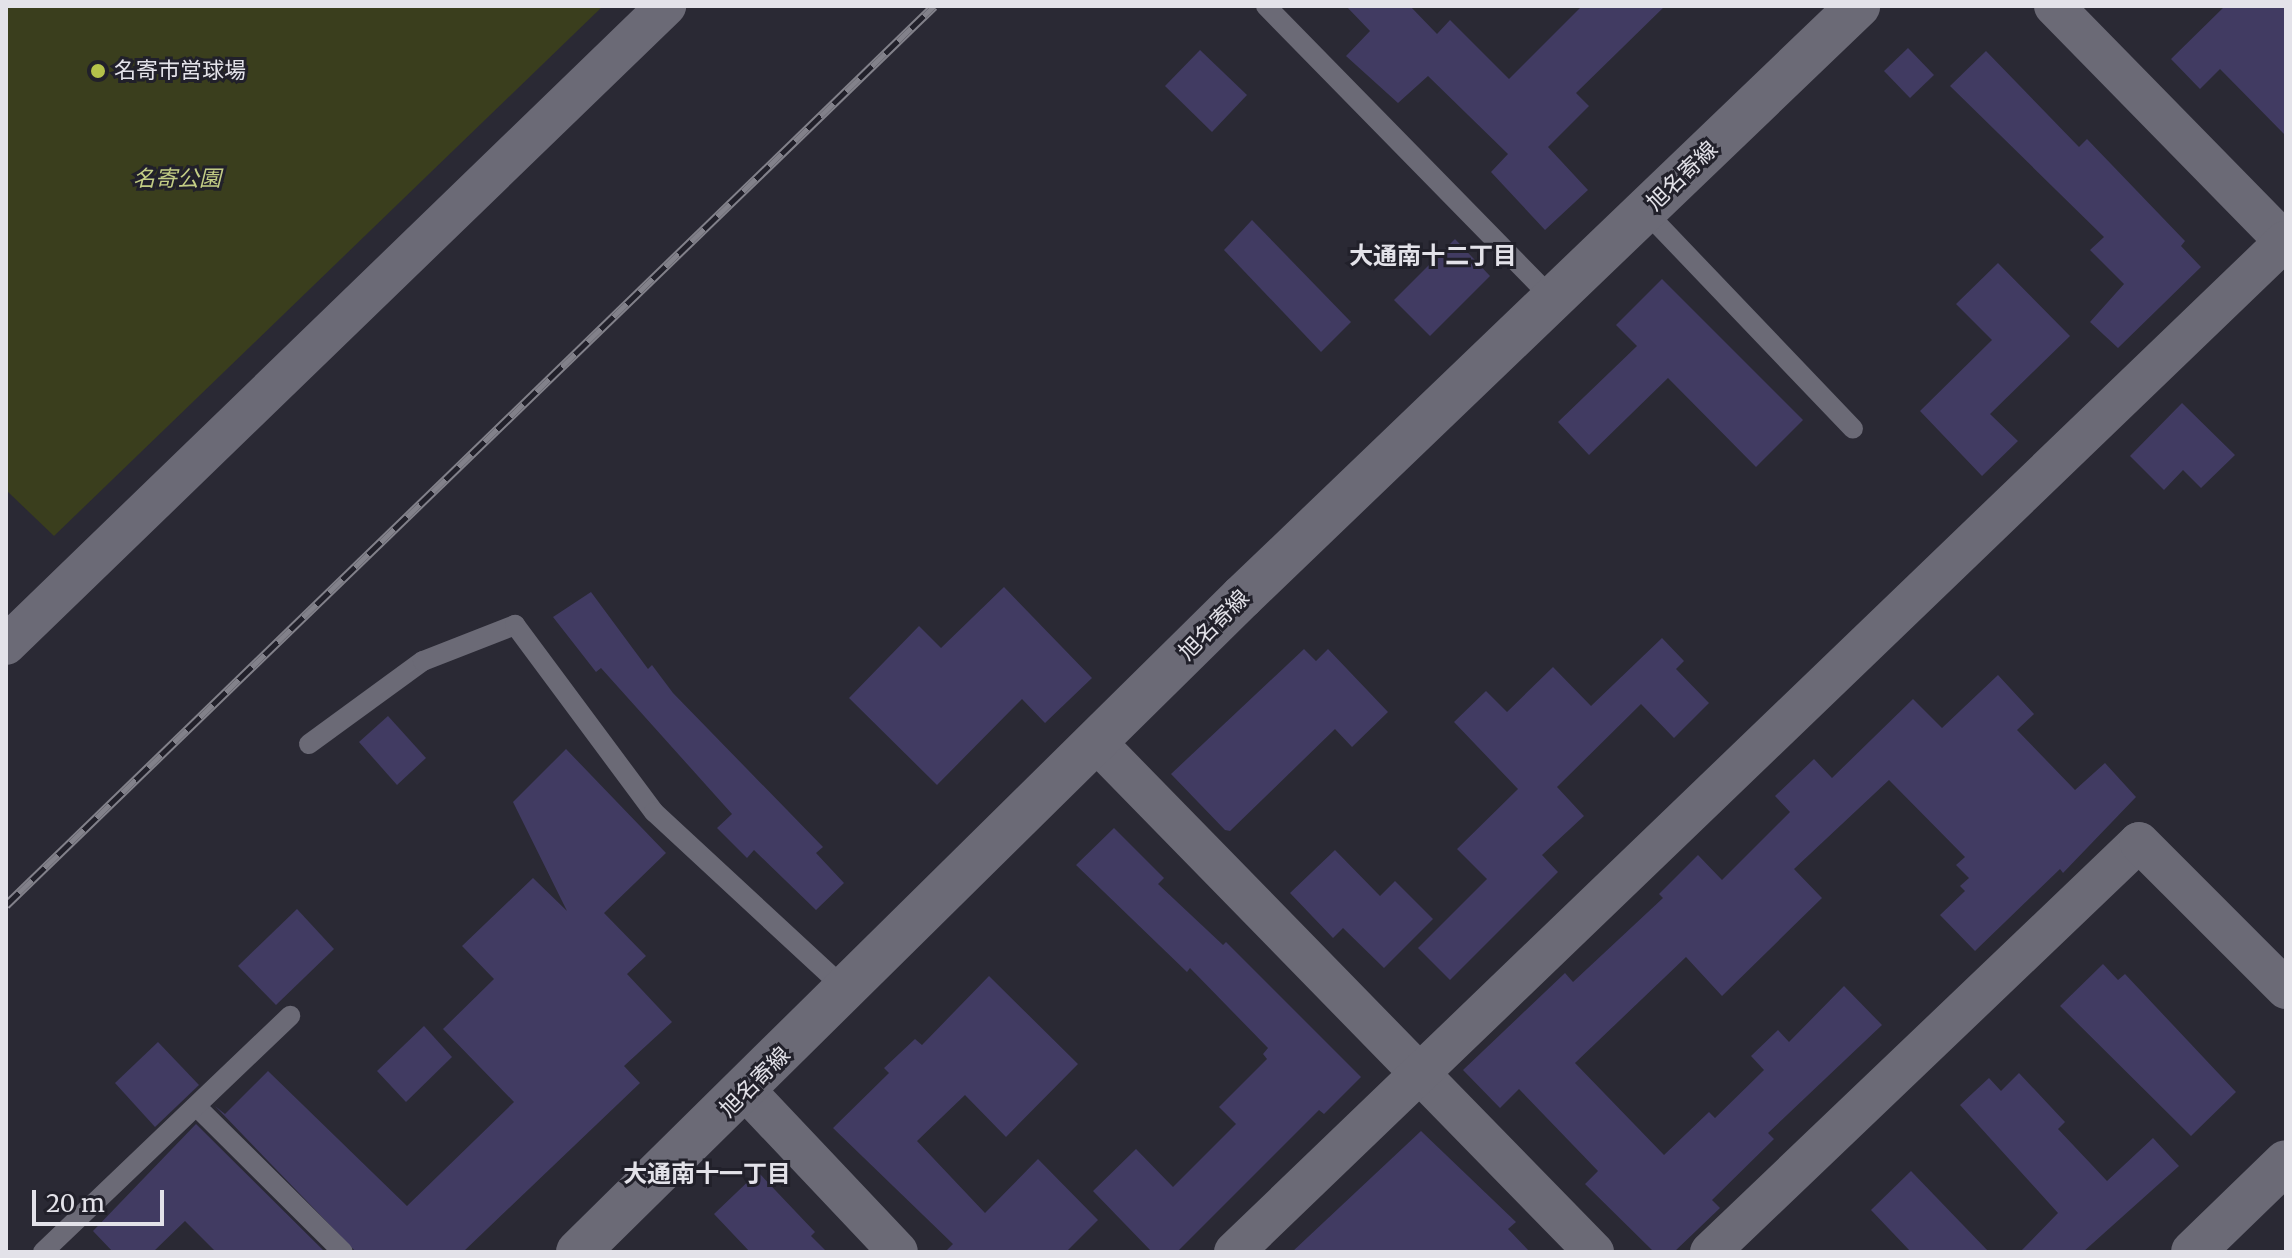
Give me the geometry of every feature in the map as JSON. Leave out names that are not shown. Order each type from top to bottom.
[{"type":"main road","name":"旭名寄線","points":[[578,1252],[746,1091],[1096,742],[1858,6]]},
{"type":"main road","points":[[2193,1252],[2286,1162]]},
{"type":"street","points":[[6,645],[666,6]]},
{"type":"street","points":[[1234,1252],[2285,242],[2054,6]]},
{"type":"street","points":[[1096,742],[1594,1252]]},
{"type":"street","points":[[1710,1252],[2139,842],[2286,989]]},
{"type":"street","points":[[746,1091],[898,1252]]},
{"type":"lane","points":[[1266,6],[1553,299]]},
{"type":"lane","points":[[1645,211],[1853,429]]},
{"type":"lane","points":[[309,744],[423,661],[515,625],[654,812],[847,991]]},
{"type":"lane","points":[[43,1252],[198,1108],[290,1016]]},
{"type":"lane","points":[[198,1108],[343,1252]]},
{"type":"green space","name":"名寄公園","points":[[6,6],[603,6],[54,536],[6,490]]},
{"type":"building","points":[[1346,6],[1410,6],[1437,34],[1450,20],[1509,79],[1582,6],[1665,6],[1576,93],[1589,106],[1548,147],[1588,190],[1545,230],[1491,172],[1508,154],[1428,76],[1398,103],[1346,56],[1370,31]]},
{"type":"building","points":[[2225,6],[2286,6],[2286,136],[2220,69],[2200,89],[2171,59]]},
{"type":"building","points":[[1908,48],[1934,75],[1910,98],[1884,71]]},
{"type":"building","points":[[1200,50],[1247,95],[1212,132],[1165,86]]},
{"type":"building","points":[[1986,51],[2079,147],[2087,139],[2185,241],[2181,246],[2201,267],[2118,348],[2090,322],[2124,284],[2090,250],[2104,237],[1950,86]]},
{"type":"building","points":[[1252,220],[1351,322],[1321,352],[1224,250]]},
{"type":"building","points":[[1455,239],[1490,276],[1430,336],[1394,300]]},
{"type":"building","points":[[1998,263],[2070,336],[1990,414],[2018,441],[1982,476],[1920,411],[1992,340],[1956,304]]},
{"type":"building","points":[[1662,279],[1803,420],[1756,467],[1668,378],[1589,455],[1558,422],[1637,346],[1616,325]]},
{"type":"building","points":[[2182,403],[2235,455],[2201,488],[2183,470],[2164,490],[2130,456]]},
{"type":"building","points":[[1004,587],[1092,678],[1045,723],[1022,699],[937,785],[849,698],[919,626],[941,648]]},
{"type":"building","points":[[591,592],[648,669],[652,665],[673,693],[823,847],[816,853],[844,883],[816,910],[754,850],[747,858],[717,828],[732,814],[601,668],[596,672],[553,617]]},
{"type":"building","points":[[1662,638],[1684,661],[1676,669],[1709,703],[1674,738],[1641,704],[1557,787],[1584,816],[1542,855],[1558,872],[1450,980],[1418,948],[1487,879],[1457,849],[1518,789],[1454,722],[1486,691],[1507,712],[1553,667],[1591,706]]},
{"type":"building","points":[[1304,649],[1316,661],[1328,649],[1388,712],[1352,747],[1335,729],[1230,831],[1225,830],[1171,774]]},
{"type":"building","points":[[1998,675],[2034,714],[2017,730],[2075,790],[2105,763],[2136,797],[2063,873],[2060,869],[1975,951],[1940,915],[1965,891],[1960,886],[1969,878],[1956,865],[1965,857],[1889,780],[1794,869],[1822,898],[1722,996],[1686,957],[1575,1063],[1664,1155],[1709,1112],[1715,1118],[1764,1070],[1751,1056],[1778,1030],[1789,1042],[1844,986],[1882,1025],[1768,1133],[1774,1139],[1712,1200],[1720,1208],[1674,1252],[1654,1252],[1585,1184],[1598,1171],[1519,1089],[1500,1108],[1463,1070],[1565,973],[1573,982],[1663,898],[1659,894],[1698,855],[1722,880],[1790,812],[1775,796],[1814,759],[1832,778],[1913,699],[1942,728]]},
{"type":"building","points":[[388,716],[426,758],[397,785],[359,742]]},
{"type":"building","points":[[566,749],[666,853],[604,913],[646,956],[627,974],[672,1022],[624,1066],[640,1083],[463,1252],[356,1252],[215,1106],[225,1114],[268,1071],[407,1206],[514,1102],[443,1029],[494,979],[462,946],[533,878],[567,911],[513,802]]},
{"type":"building","points":[[1114,828],[1164,878],[1158,884],[1223,945],[1226,942],[1361,1077],[1324,1114],[1319,1110],[1177,1252],[1152,1252],[1093,1191],[1136,1149],[1173,1187],[1236,1124],[1219,1107],[1267,1059],[1263,1054],[1268,1048],[1190,968],[1187,972],[1076,865]]},
{"type":"building","points":[[1335,850],[1380,896],[1395,881],[1433,919],[1384,968],[1343,928],[1333,938],[1290,893]]},
{"type":"building","points":[[297,909],[334,949],[276,1005],[238,966]]},
{"type":"building","points":[[2103,964],[2118,980],[2125,974],[2236,1092],[2191,1136],[2060,1006]]},
{"type":"building","points":[[989,976],[1078,1064],[1006,1137],[965,1095],[917,1141],[985,1213],[1038,1159],[1098,1220],[1066,1252],[945,1252],[953,1244],[833,1128],[889,1073],[884,1068],[915,1039],[922,1045]]},
{"type":"building","points":[[424,1026],[452,1057],[406,1102],[377,1071]]},
{"type":"building","points":[[158,1042],[199,1085],[155,1127],[115,1083]]},
{"type":"building","points":[[2019,1073],[2065,1122],[2058,1129],[2107,1181],[2153,1138],[2179,1166],[2083,1252],[2020,1252],[2058,1213],[1960,1105],[1989,1078],[2001,1091]]},
{"type":"building","points":[[196,1124],[325,1252],[216,1252],[185,1221],[153,1252],[113,1252],[93,1231]]},
{"type":"building","points":[[1421,1131],[1516,1222],[1508,1229],[1530,1252],[1292,1252]]},
{"type":"building","points":[[1911,1171],[1989,1252],[1911,1252],[1871,1210]]},
{"type":"building","points":[[758,1172],[815,1232],[811,1236],[827,1252],[750,1252],[714,1214]]},
{"type":"railway","points":[[6,905],[934,6]]},
{"type":"place","name":"名寄市営球場","points":[[98,71]]},
{"type":"district","name":"大通南十二丁目","points":[[1433,256]]},
{"type":"district","name":"大通南十一丁目","points":[[707,1174]]}]
